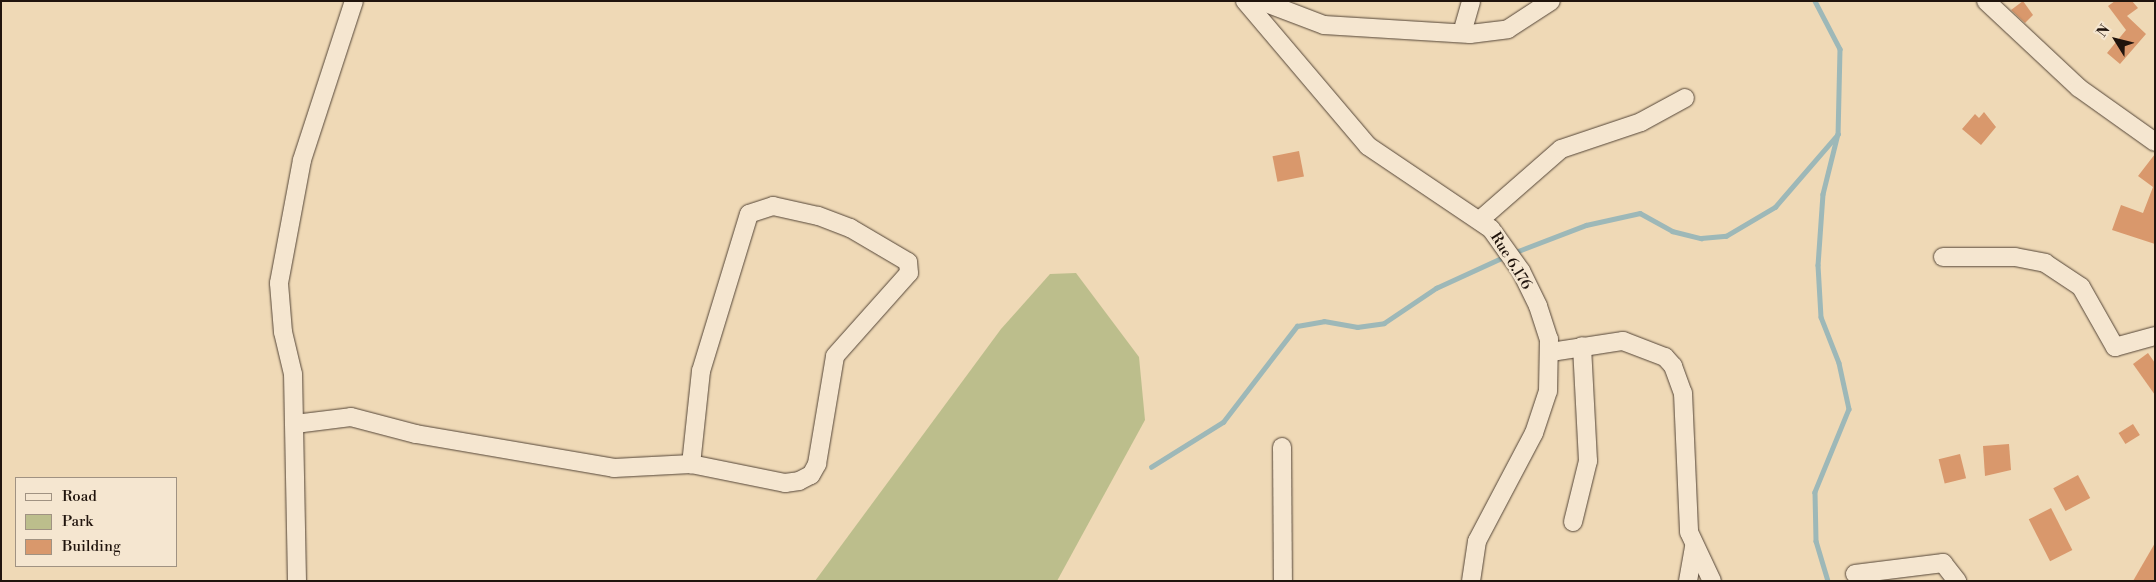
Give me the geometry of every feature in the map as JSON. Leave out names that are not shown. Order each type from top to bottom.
[{"type":"street","points":[[297,581],[293,374],[283,332],[279,283],[302,160],[354,1]]},
{"type":"street","name":"Rue 6.176","points":[[1245,1],[1368,146],[1481,219],[1521,270],[1538,306],[1551,352],[1548,391],[1534,433],[1481,532],[1471,581]]},
{"type":"street","points":[[1261,1],[1324,25],[1462,33],[1508,29],[1551,1]]},
{"type":"street","points":[[1462,33],[1471,1]]},
{"type":"street","points":[[1986,1],[2079,88],[2155,142]]},
{"type":"street","points":[[1481,219],[1561,148],[1641,122],[1685,98]]},
{"type":"street","points":[[295,424],[351,417],[416,434],[614,468],[691,464],[785,483],[811,475],[835,356],[909,273],[908,262],[850,228],[818,216],[774,206],[750,214],[701,371],[691,464]]},
{"type":"street","points":[[1943,257],[2016,257],[2045,263],[2081,287],[2115,347],[2155,336]]},
{"type":"street","points":[[1551,352],[1623,341],[1665,357],[1673,366],[1683,394],[1688,523],[1694,546],[1712,581]]},
{"type":"street","points":[[1573,522],[1588,461],[1582,346]]},
{"type":"street","points":[[1282,448],[1283,581]]},
{"type":"street","points":[[1688,581],[1694,546]]},
{"type":"street","points":[[1855,574],[1943,563],[1957,581]]},
{"type":"green space","points":[[1076,273],[1139,357],[1145,420],[1057,581],[815,581],[1001,329],[1050,274]]},
{"type":"building","points":[[2023,1],[2033,15],[2025,23],[2011,10]]},
{"type":"building","points":[[2115,1],[2132,1],[2138,8],[2127,16],[2146,34],[2120,64],[2107,53],[2126,30],[2108,6]]},
{"type":"building","points":[[1984,112],[1996,127],[1981,145],[1962,129],[1975,114],[1979,118]]},
{"type":"building","points":[[1299,151],[1304,177],[1277,182],[1272,156]]},
{"type":"building","points":[[2155,154],[2155,244],[2112,230],[2121,205],[2143,213],[2153,187],[2138,176]]},
{"type":"building","points":[[2148,353],[2155,363],[2155,395],[2133,364]]},
{"type":"building","points":[[2133,424],[2140,435],[2125,444],[2119,433]]},
{"type":"building","points":[[2009,444],[2011,470],[1985,476],[1983,446]]},
{"type":"building","points":[[1960,454],[1966,478],[1945,484],[1939,459]]},
{"type":"building","points":[[2078,475],[2090,498],[2065,511],[2053,488]]},
{"type":"building","points":[[2051,508],[2072,550],[2050,561],[2029,519]]},
{"type":"building","points":[[2155,543],[2155,581],[2133,581]]},
{"type":"waterway","points":[[1815,1],[1840,49],[1838,134],[1823,194],[1818,265],[1821,317],[1839,363],[1849,409],[1815,492],[1816,541],[1828,581]]},
{"type":"waterway","points":[[1513,253],[1586,225],[1640,213],[1672,231],[1701,238],[1726,236],[1775,207],[1838,134]]},
{"type":"waterway","points":[[1151,467],[1223,422],[1297,326],[1324,321],[1357,327],[1384,323],[1436,288],[1506,256]]}]
